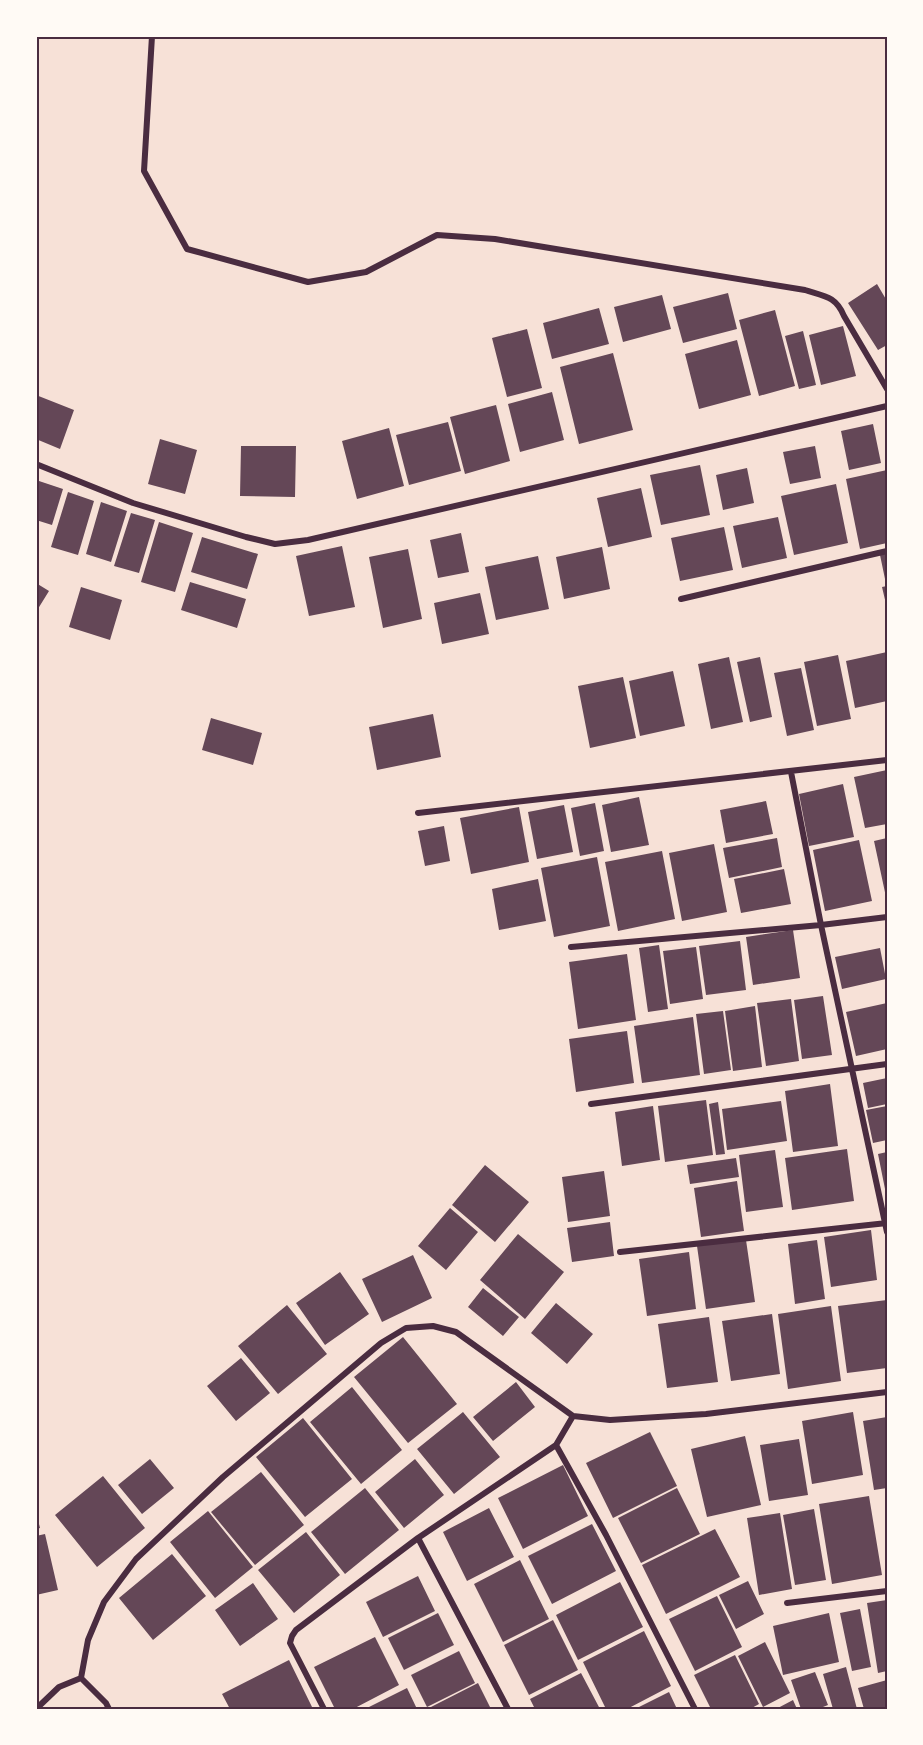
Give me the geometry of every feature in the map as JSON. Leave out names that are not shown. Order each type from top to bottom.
[{"type":"street","points":[[152,36],[144,171],[187,249],[308,282],[366,272],[437,235],[495,239],[805,290],[839,303],[844,316],[887,389]]},
{"type":"street","points":[[36,464],[133,503],[275,544],[308,540],[887,406]]},
{"type":"street","points":[[681,599],[887,551]]},
{"type":"street","points":[[418,813],[887,760]]},
{"type":"street","points":[[791,772],[821,925],[887,1232]]},
{"type":"street","points":[[571,947],[887,917]]},
{"type":"street","points":[[591,1104],[887,1064]]},
{"type":"street","points":[[620,1252],[886,1223]]},
{"type":"street","points":[[81,1678],[88,1640],[104,1602],[136,1559],[258,1448],[381,1343],[406,1328],[433,1326],[456,1332],[573,1416],[610,1420],[706,1414],[887,1392]]},
{"type":"street","points":[[324,1709],[290,1643],[296,1630],[418,1538],[556,1445],[573,1416]]},
{"type":"street","points":[[556,1445],[606,1535],[695,1709]]},
{"type":"street","points":[[418,1538],[508,1709]]},
{"type":"street","points":[[787,1603],[887,1591]]},
{"type":"street","points":[[36,1709],[59,1687],[81,1678]]},
{"type":"street","points":[[81,1678],[109,1709]]},
{"type":"building","points":[[877,284],[887,301],[887,345],[878,350],[848,303]]},
{"type":"building","points":[[728,293],[737,329],[683,343],[673,307]]},
{"type":"building","points":[[662,295],[671,329],[623,342],[614,307]]},
{"type":"building","points":[[599,308],[609,344],[552,359],[543,323]]},
{"type":"building","points":[[775,310],[795,386],[759,396],[739,320]]},
{"type":"building","points":[[843,326],[856,376],[821,385],[809,335]]},
{"type":"building","points":[[527,329],[542,388],[507,397],[492,338]]},
{"type":"building","points":[[803,331],[816,385],[799,389],[785,336]]},
{"type":"building","points":[[737,340],[751,395],[699,409],[685,354]]},
{"type":"building","points":[[613,353],[633,430],[579,444],[560,367]]},
{"type":"building","points":[[552,392],[564,440],[520,452],[508,404]]},
{"type":"building","points":[[36,395],[74,410],[60,449],[36,439]]},
{"type":"building","points":[[496,405],[510,461],[465,474],[450,417]]},
{"type":"building","points":[[448,422],[461,471],[409,485],[396,435]]},
{"type":"building","points":[[873,424],[881,463],[849,470],[841,431]]},
{"type":"building","points":[[389,428],[404,486],[357,499],[342,441]]},
{"type":"building","points":[[160,439],[197,450],[185,494],[148,484]]},
{"type":"building","points":[[241,446],[296,446],[295,497],[240,496]]},
{"type":"building","points":[[815,446],[821,478],[790,484],[783,452]]},
{"type":"building","points":[[700,465],[710,515],[661,525],[650,475]]},
{"type":"building","points":[[747,468],[754,503],[723,510],[716,475]]},
{"type":"building","points":[[887,470],[887,543],[860,549],[846,479]]},
{"type":"building","points":[[36,480],[63,489],[52,525],[36,520]]},
{"type":"building","points":[[836,484],[848,543],[794,555],[781,496]]},
{"type":"building","points":[[641,488],[652,537],[608,547],[597,498]]},
{"type":"building","points":[[68,492],[94,501],[78,555],[51,547]]},
{"type":"building","points":[[101,502],[127,511],[111,562],[86,554]]},
{"type":"building","points":[[131,513],[155,520],[139,573],[114,566]]},
{"type":"building","points":[[778,517],[787,558],[742,568],[733,526]]},
{"type":"building","points":[[159,522],[193,533],[175,592],[141,582]]},
{"type":"building","points":[[724,527],[733,570],[680,581],[671,538]]},
{"type":"building","points":[[461,533],[469,572],[438,578],[430,540]]},
{"type":"building","points":[[202,537],[258,554],[247,589],[191,572]]},
{"type":"building","points":[[342,546],[355,607],[309,616],[296,556]]},
{"type":"building","points":[[602,547],[610,589],[564,599],[556,557]]},
{"type":"building","points":[[408,549],[422,619],[383,628],[369,557]]},
{"type":"building","points":[[887,553],[887,579],[885,579],[880,555]]},
{"type":"building","points":[[538,556],[549,609],[496,620],[485,567]]},
{"type":"building","points":[[190,582],[246,599],[237,628],[181,610]]},
{"type":"building","points":[[36,583],[49,591],[36,612]]},
{"type":"building","points":[[887,586],[887,604],[886,604],[882,587]]},
{"type":"building","points":[[81,587],[122,600],[110,640],[69,627]]},
{"type":"building","points":[[480,593],[489,634],[442,644],[434,603]]},
{"type":"building","points":[[887,652],[887,701],[855,708],[846,661]]},
{"type":"building","points":[[838,655],[851,719],[817,726],[804,662]]},
{"type":"building","points":[[729,657],[743,722],[711,729],[698,664]]},
{"type":"building","points":[[760,657],[772,717],[750,722],[737,662]]},
{"type":"building","points":[[801,668],[814,730],[787,736],[774,673]]},
{"type":"building","points":[[673,671],[685,726],[640,736],[629,681]]},
{"type":"building","points":[[623,677],[636,738],[590,748],[578,686]]},
{"type":"building","points":[[433,714],[441,757],[377,770],[369,727]]},
{"type":"building","points":[[211,718],[262,733],[253,765],[202,750]]},
{"type":"building","points":[[887,770],[887,824],[865,828],[854,777]]},
{"type":"building","points":[[843,784],[854,837],[809,846],[799,794]]},
{"type":"building","points":[[639,797],[649,845],[611,852],[602,805]]},
{"type":"building","points":[[766,801],[773,834],[726,843],[720,810]]},
{"type":"building","points":[[595,803],[604,851],[580,856],[571,808]]},
{"type":"building","points":[[564,805],[573,852],[537,859],[528,812]]},
{"type":"building","points":[[519,807],[529,862],[471,874],[460,818]]},
{"type":"building","points":[[444,826],[450,861],[425,866],[418,831]]},
{"type":"building","points":[[777,838],[782,867],[729,878],[723,848]]},
{"type":"building","points":[[887,838],[887,897],[886,897],[874,841]]},
{"type":"building","points":[[859,840],[872,901],[825,911],[813,850]]},
{"type":"building","points":[[714,844],[727,912],[682,921],[669,853]]},
{"type":"building","points":[[662,851],[675,919],[618,931],[605,862]]},
{"type":"building","points":[[597,857],[610,926],[554,937],[541,868]]},
{"type":"building","points":[[784,869],[791,904],[741,913],[734,879]]},
{"type":"building","points":[[538,879],[546,921],[499,930],[492,889]]},
{"type":"building","points":[[793,930],[800,978],[753,985],[746,937]]},
{"type":"building","points":[[740,941],[746,990],[706,995],[699,946]]},
{"type":"building","points":[[659,945],[668,1009],[648,1012],[639,948]]},
{"type":"building","points":[[696,947],[703,999],[670,1004],[663,951]]},
{"type":"building","points":[[880,948],[886,979],[842,989],[835,957]]},
{"type":"building","points":[[627,954],[636,1020],[578,1029],[569,962]]},
{"type":"building","points":[[823,996],[832,1055],[802,1059],[794,1000]]},
{"type":"building","points":[[791,999],[799,1061],[766,1066],[757,1003]]},
{"type":"building","points":[[887,1003],[887,1049],[856,1056],[846,1012]]},
{"type":"building","points":[[755,1006],[762,1067],[733,1071],[725,1011]]},
{"type":"building","points":[[723,1011],[731,1070],[704,1074],[696,1014]]},
{"type":"building","points":[[693,1017],[700,1075],[642,1083],[634,1026]]},
{"type":"building","points":[[627,1031],[634,1083],[576,1092],[569,1039]]},
{"type":"building","points":[[887,1078],[887,1104],[868,1108],[863,1083]]},
{"type":"building","points":[[830,1084],[838,1146],[793,1152],[785,1091]]},
{"type":"building","points":[[706,1100],[713,1155],[665,1162],[658,1106]]},
{"type":"building","points":[[781,1101],[787,1141],[727,1150],[722,1109]]},
{"type":"building","points":[[718,1102],[725,1154],[716,1155],[709,1104]]},
{"type":"building","points":[[653,1106],[660,1160],[622,1166],[615,1112]]},
{"type":"building","points":[[887,1106],[887,1140],[873,1143],[866,1110]]},
{"type":"building","points":[[847,1149],[854,1201],[792,1210],[785,1158]]},
{"type":"building","points":[[775,1150],[783,1207],[746,1212],[739,1155]]},
{"type":"building","points":[[887,1152],[887,1194],[886,1194],[878,1154]]},
{"type":"building","points":[[736,1158],[739,1177],[690,1184],[687,1165]]},
{"type":"building","points":[[485,1165],[529,1202],[495,1242],[452,1205]]},
{"type":"building","points":[[604,1171],[610,1216],[568,1222],[562,1177]]},
{"type":"building","points":[[737,1181],[744,1231],[701,1237],[694,1188]]},
{"type":"building","points":[[450,1208],[478,1232],[446,1270],[418,1246]]},
{"type":"building","points":[[610,1222],[614,1256],[572,1262],[567,1228]]},
{"type":"building","points":[[871,1230],[877,1280],[831,1287],[824,1237]]},
{"type":"building","points":[[518,1234],[564,1272],[525,1319],[480,1280]]},
{"type":"building","points":[[746,1240],[755,1302],[706,1309],[697,1246]]},
{"type":"building","points":[[817,1240],[825,1299],[795,1304],[788,1244]]},
{"type":"building","points":[[689,1252],[696,1309],[647,1316],[639,1259]]},
{"type":"building","points":[[413,1255],[432,1298],[382,1322],[362,1279]]},
{"type":"building","points":[[340,1272],[369,1314],[325,1345],[296,1303]]},
{"type":"building","points":[[483,1288],[519,1317],[503,1336],[468,1307]]},
{"type":"building","points":[[887,1300],[887,1368],[847,1373],[838,1306]]},
{"type":"building","points":[[556,1303],[593,1334],[567,1364],[531,1333]]},
{"type":"building","points":[[287,1305],[327,1354],[278,1394],[238,1346]]},
{"type":"building","points":[[831,1306],[841,1381],[788,1389],[778,1314]]},
{"type":"building","points":[[772,1314],[780,1374],[731,1381],[722,1321]]},
{"type":"building","points":[[709,1317],[718,1382],[667,1388],[658,1324]]},
{"type":"building","points":[[403,1337],[457,1404],[408,1443],[354,1377]]},
{"type":"building","points":[[241,1358],[270,1393],[236,1421],[207,1386]]},
{"type":"building","points":[[516,1382],[535,1407],[493,1441],[473,1417]]},
{"type":"building","points":[[352,1387],[402,1450],[361,1484],[310,1422]]},
{"type":"building","points":[[463,1412],[500,1457],[454,1494],[417,1449]]},
{"type":"building","points":[[853,1412],[863,1475],[812,1484],[802,1421]]},
{"type":"building","points":[[887,1417],[887,1488],[874,1490],[863,1421]]},
{"type":"building","points":[[303,1418],[352,1479],[305,1517],[256,1457]]},
{"type":"building","points":[[650,1432],[677,1486],[613,1518],[586,1463]]},
{"type":"building","points":[[745,1436],[761,1505],[707,1517],[691,1449]]},
{"type":"building","points":[[799,1439],[808,1495],[769,1501],[760,1445]]},
{"type":"building","points":[[150,1459],[174,1488],[142,1514],[118,1485]]},
{"type":"building","points":[[415,1459],[444,1495],[404,1528],[375,1492]]},
{"type":"building","points":[[563,1465],[588,1516],[523,1549],[498,1498]]},
{"type":"building","points":[[261,1472],[304,1525],[255,1565],[211,1512]]},
{"type":"building","points":[[103,1476],[145,1528],[97,1567],[55,1515]]},
{"type":"building","points":[[365,1488],[399,1530],[345,1574],[311,1532]]},
{"type":"building","points":[[677,1488],[700,1534],[641,1563],[618,1518]]},
{"type":"building","points":[[869,1496],[882,1575],[832,1584],[819,1504]]},
{"type":"building","points":[[489,1508],[514,1557],[467,1581],[443,1532]]},
{"type":"building","points":[[814,1509],[826,1580],[795,1585],[783,1515]]},
{"type":"building","points":[[208,1511],[253,1567],[215,1598],[170,1542]]},
{"type":"building","points":[[36,1512],[40,1528],[36,1529]]},
{"type":"building","points":[[780,1513],[792,1589],[759,1595],[747,1518]]},
{"type":"building","points":[[592,1524],[616,1571],[552,1604],[528,1556]]},
{"type":"building","points":[[715,1529],[740,1577],[666,1614],[642,1565]]},
{"type":"building","points":[[306,1532],[340,1575],[294,1613],[258,1570]]},
{"type":"building","points":[[45,1534],[58,1590],[36,1595],[36,1536]]},
{"type":"building","points":[[172,1554],[206,1596],[153,1640],[119,1598]]},
{"type":"building","points":[[520,1560],[549,1619],[503,1642],[474,1584]]},
{"type":"building","points":[[418,1576],[435,1611],[383,1637],[366,1602]]},
{"type":"building","points":[[748,1581],[764,1614],[736,1629],[719,1595]]},
{"type":"building","points":[[620,1582],[643,1627],[578,1660],[556,1615]]},
{"type":"building","points":[[253,1583],[278,1619],[240,1646],[215,1610]]},
{"type":"building","points":[[717,1596],[742,1647],[695,1671],[669,1619]]},
{"type":"building","points":[[887,1600],[887,1671],[878,1673],[867,1603]]},
{"type":"building","points":[[860,1609],[871,1667],[852,1671],[840,1613]]},
{"type":"building","points":[[438,1613],[454,1645],[404,1670],[388,1638]]},
{"type":"building","points":[[829,1613],[839,1662],[783,1675],[773,1626]]},
{"type":"building","points":[[553,1620],[578,1670],[529,1695],[504,1645]]},
{"type":"building","points":[[644,1631],[671,1686],[627,1709],[606,1709],[583,1662]]},
{"type":"building","points":[[375,1637],[399,1685],[353,1709],[335,1709],[314,1667]]},
{"type":"building","points":[[765,1642],[790,1693],[763,1707],[738,1656]]},
{"type":"building","points":[[459,1651],[475,1683],[427,1707],[411,1675]]},
{"type":"building","points":[[735,1655],[759,1704],[750,1709],[711,1709],[694,1675]]},
{"type":"building","points":[[289,1660],[313,1709],[230,1709],[222,1694]]},
{"type":"building","points":[[846,1667],[857,1709],[833,1709],[823,1674]]},
{"type":"building","points":[[815,1672],[828,1705],[818,1709],[801,1709],[791,1680]]},
{"type":"building","points":[[581,1673],[600,1709],[535,1709],[530,1699]]},
{"type":"building","points":[[887,1680],[887,1709],[864,1709],[858,1688]]},
{"type":"building","points":[[478,1683],[491,1709],[427,1709]]},
{"type":"building","points":[[407,1688],[417,1709],[365,1709]]},
{"type":"building","points":[[669,1692],[677,1709],[635,1709]]},
{"type":"building","points":[[793,1700],[797,1709],[776,1709]]}]
